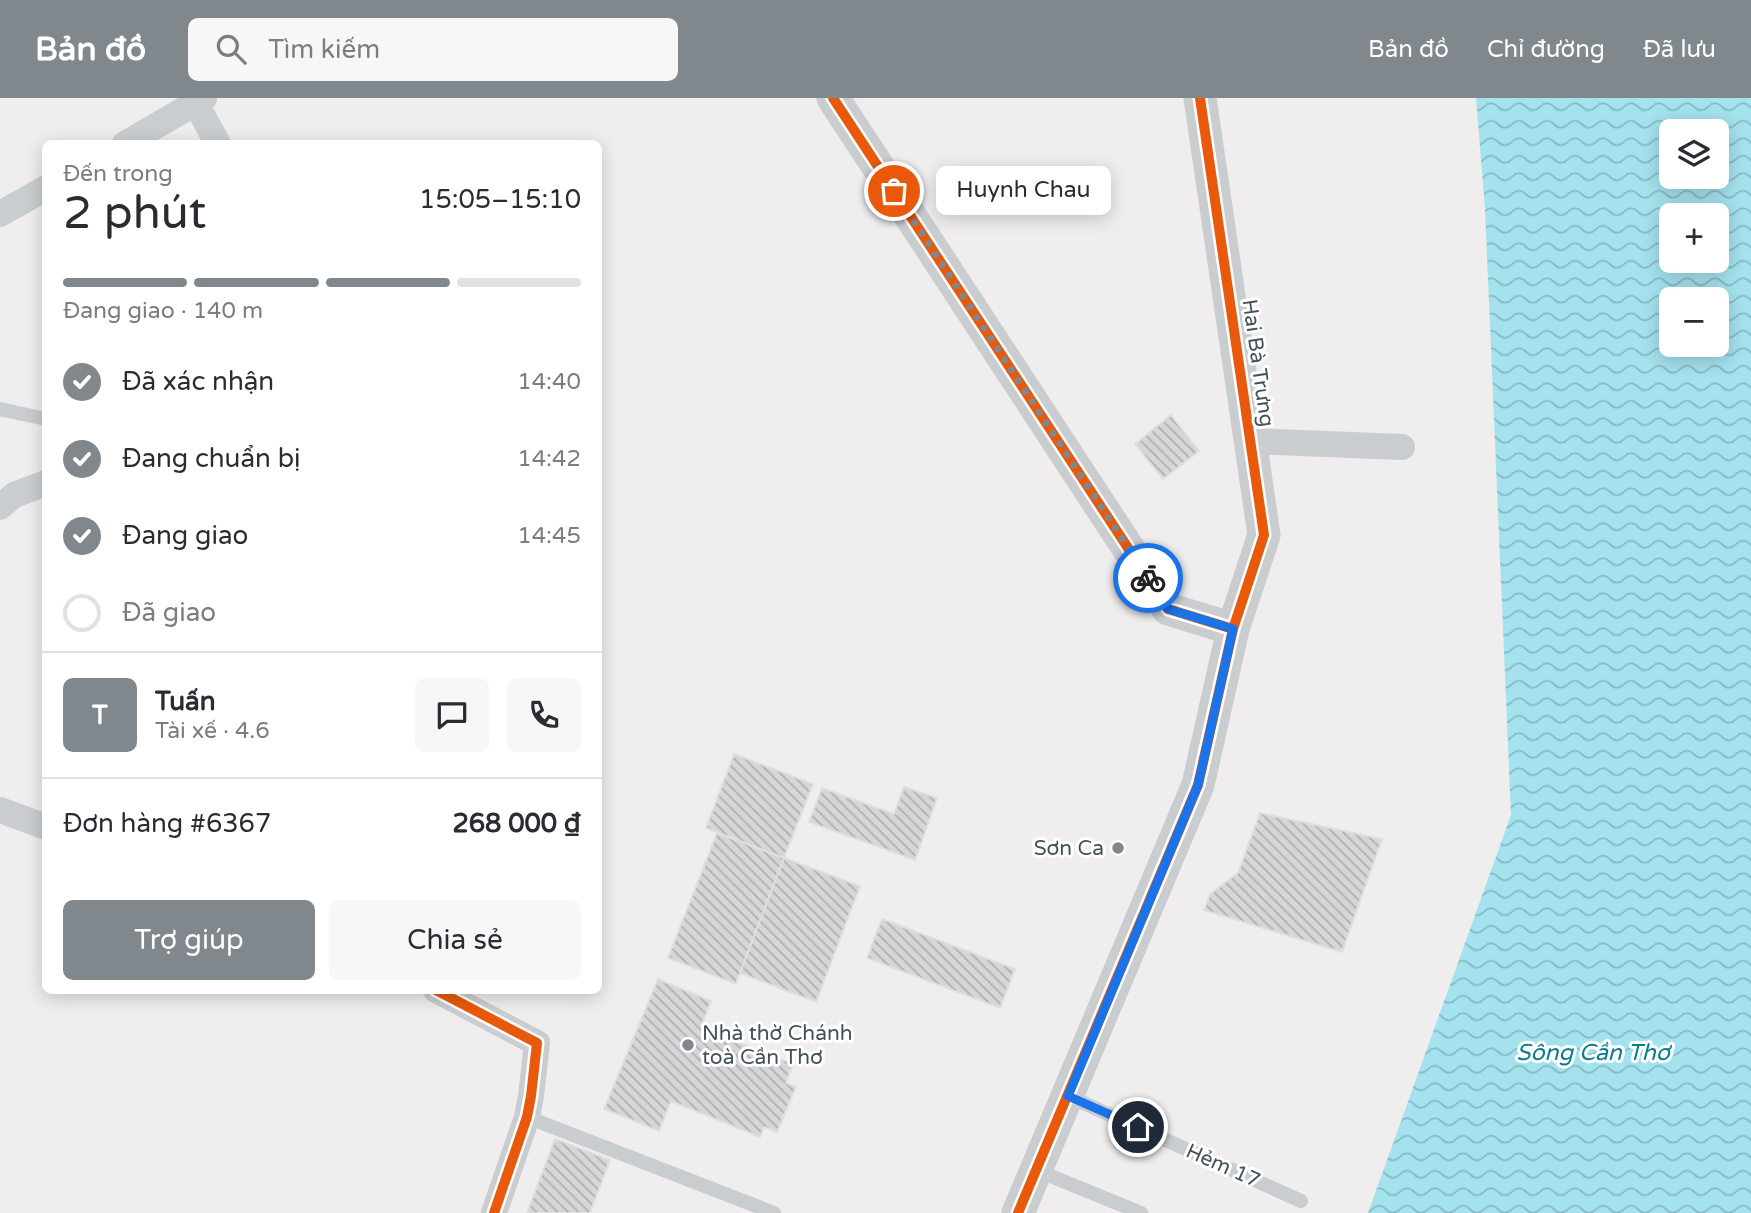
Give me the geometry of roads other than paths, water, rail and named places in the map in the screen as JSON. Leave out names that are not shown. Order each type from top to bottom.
[{"type":"street","points":[[832,98],[1168,609],[1233,629]]},
{"type":"street","name":"Hai Bà Trưng","points":[[1018,1213],[1198,785],[1233,629],[1264,536],[1200,98]]},
{"type":"street","points":[[132,140],[198,100],[216,140]]},
{"type":"street","points":[[0,214],[42,190]]},
{"type":"street","points":[[1250,441],[1402,447]]},
{"type":"street","points":[[0,507],[14,495],[42,484]]},
{"type":"street","points":[[0,810],[42,826]]},
{"type":"street","points":[[444,994],[537,1042],[527,1117],[494,1213]]},
{"type":"lane","points":[[0,409],[42,418]]},
{"type":"lane","name":"Hẻm 17","points":[[1068,1096],[1301,1201]]},
{"type":"lane","points":[[527,1117],[774,1213]]},
{"type":"lane","points":[[1036,1170],[1141,1213]]},
{"type":"water","name":"Sông Cần Thơ","points":[[1476,98],[1751,98],[1751,1213],[1368,1213],[1511,815],[1485,209]]},
{"type":"place","name":"Huynh Chau","points":[[894,191]]},
{"type":"place","name":"Sơn Ca","points":[[1118,848]]},
{"type":"place","name":"Nhà thờ Chánh toà Cần Thơ","points":[[688,1045]]}]
